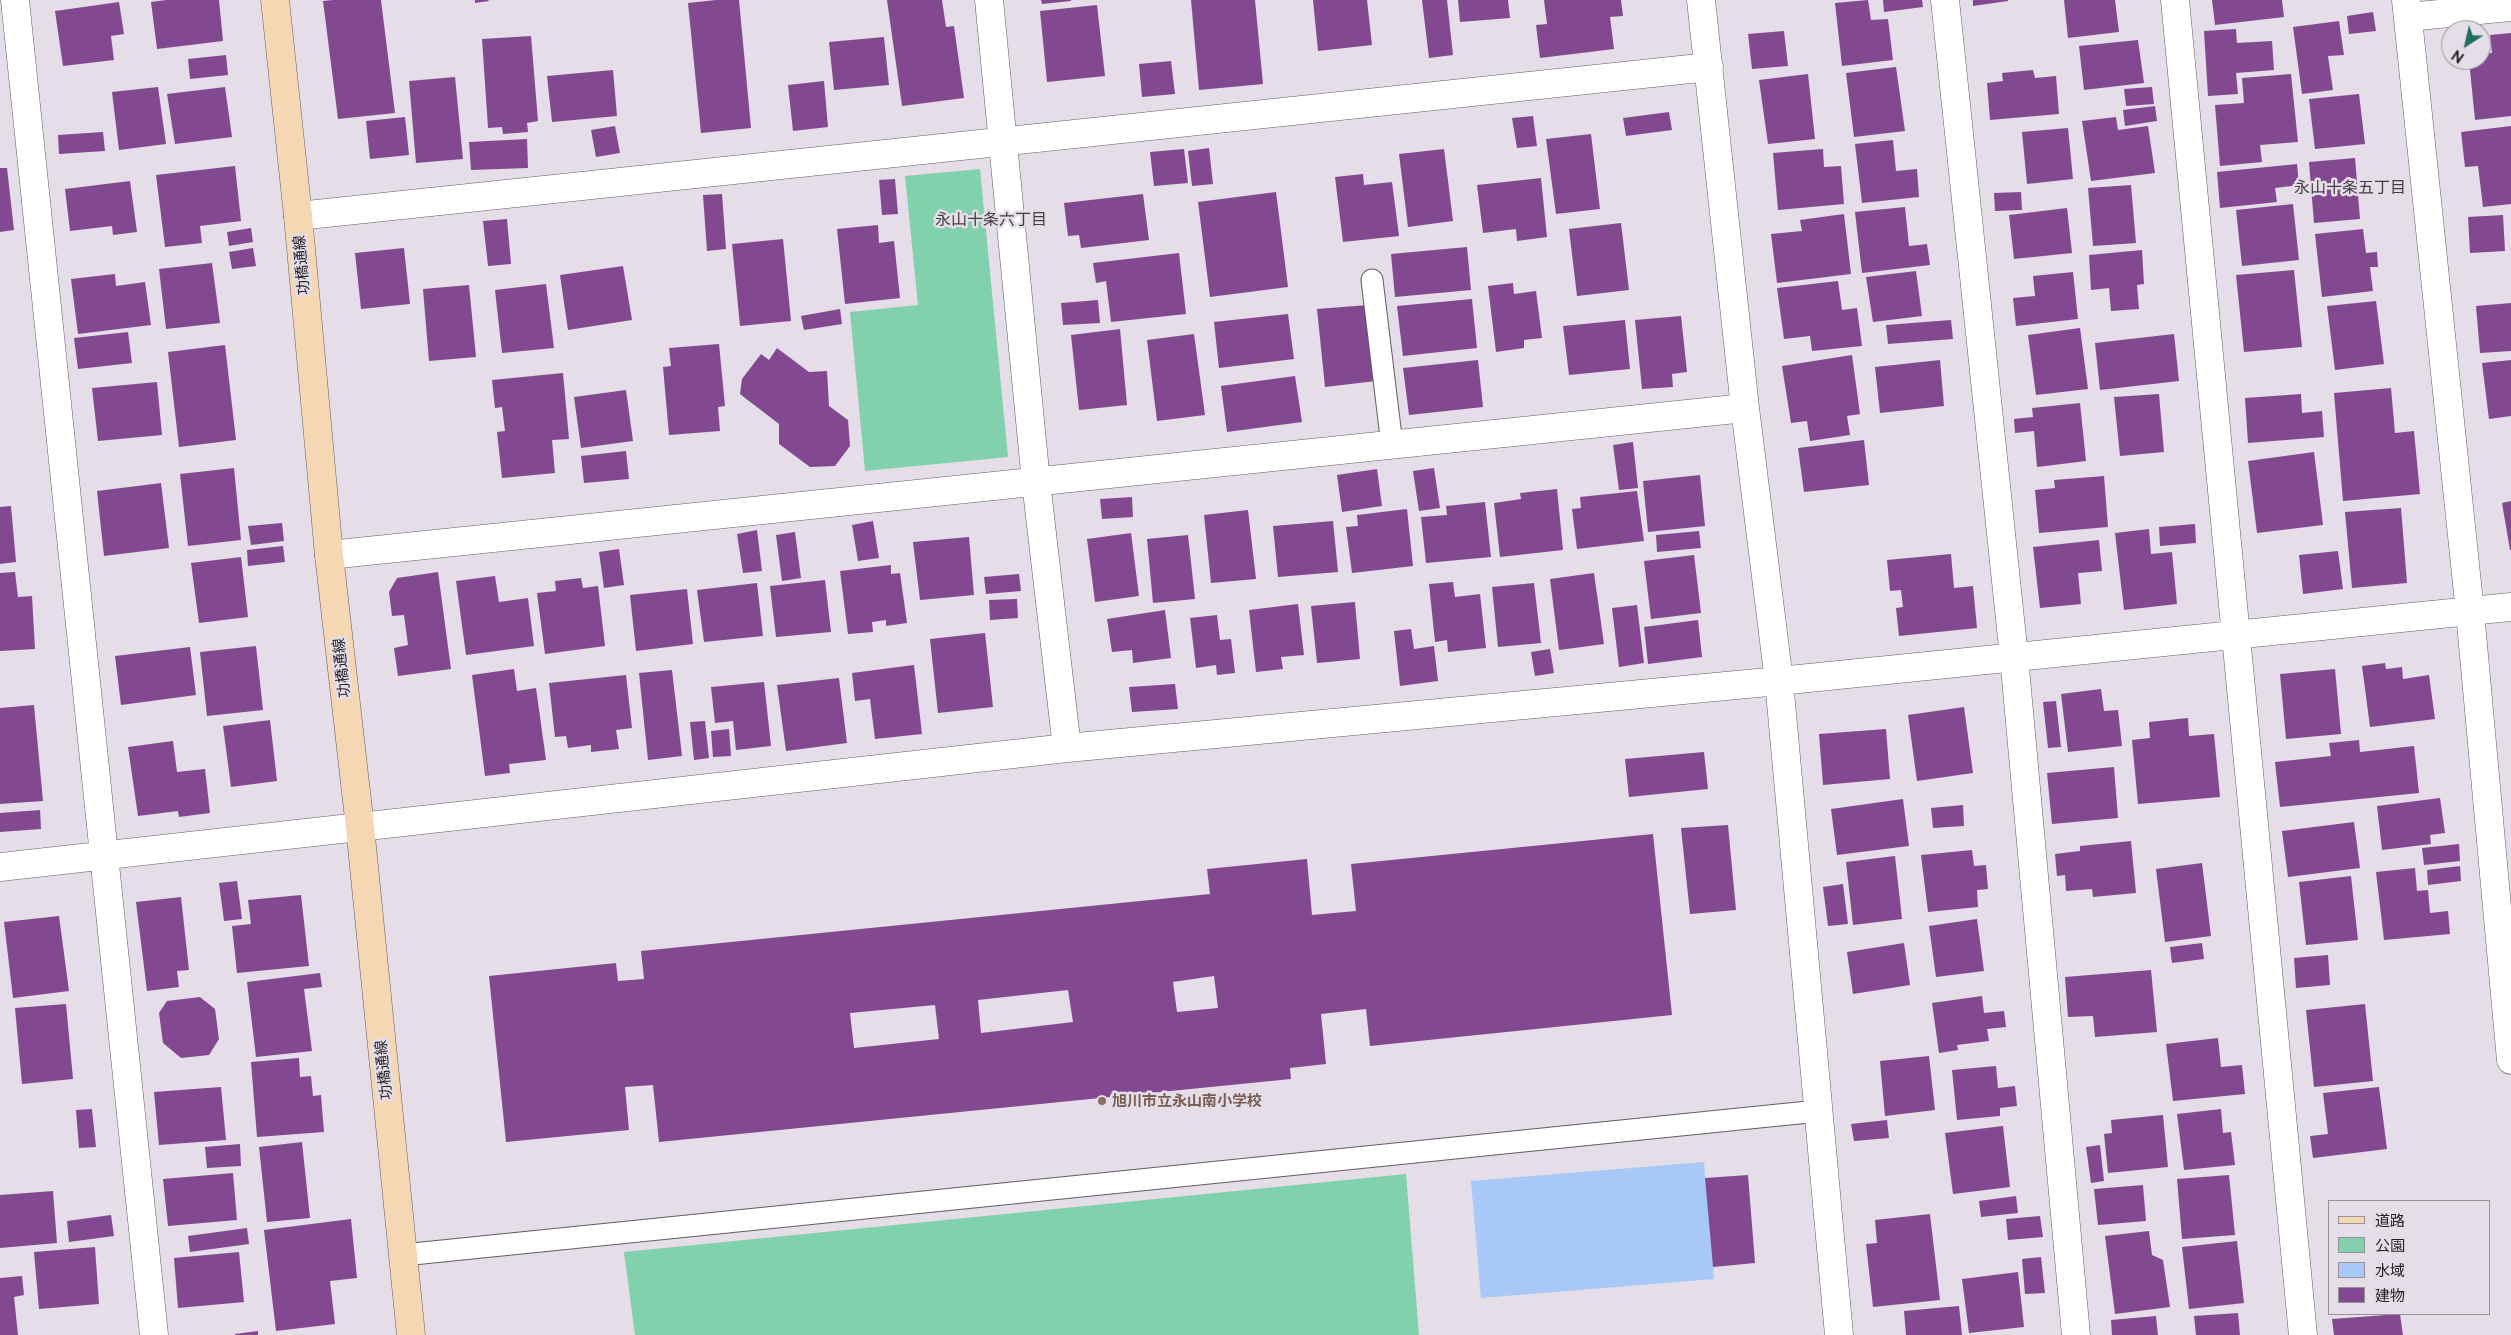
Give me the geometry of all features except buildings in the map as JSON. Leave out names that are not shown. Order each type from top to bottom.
[{"type":"street","points":[[15,0],[154,1335]]},
{"type":"street","name":"功橋通線","points":[[275,0],[298,216],[329,555],[360,827],[411,1335]]},
{"type":"street","points":[[989,0],[1036,482],[1067,748]]},
{"type":"street","points":[[1701,0],[1745,408],[1779,681],[1838,1335]]},
{"type":"street","points":[[1945,0],[2014,657],[2076,1335]]},
{"type":"street","points":[[2175,0],[2238,634],[2303,1335]]},
{"type":"street","points":[[2511,6],[2407,9],[2507,978],[2511,1060]]},
{"type":"street","points":[[298,216],[1709,67]]},
{"type":"street","points":[[329,555],[1745,408]]},
{"type":"street","points":[[0,868],[1067,748],[1779,681],[2511,607]]},
{"type":"lane","points":[[1372,280],[1392,445]]},
{"type":"lane","points":[[403,1255],[1818,1111]]},
{"type":"green space","points":[[980,169],[1008,457],[865,471],[850,312],[918,305],[905,176]]},
{"type":"green space","points":[[1406,1174],[1419,1335],[635,1335],[624,1252]]},
{"type":"water","points":[[1704,1162],[1714,1279],[1481,1298],[1471,1181]]},
{"type":"place","name":"旭川市立永山南小学校","points":[[1102,1101]]},
{"type":"district","name":"永山十条五丁目","points":[[2350,188]]},
{"type":"district","name":"永山十条六丁目","points":[[991,220]]}]
